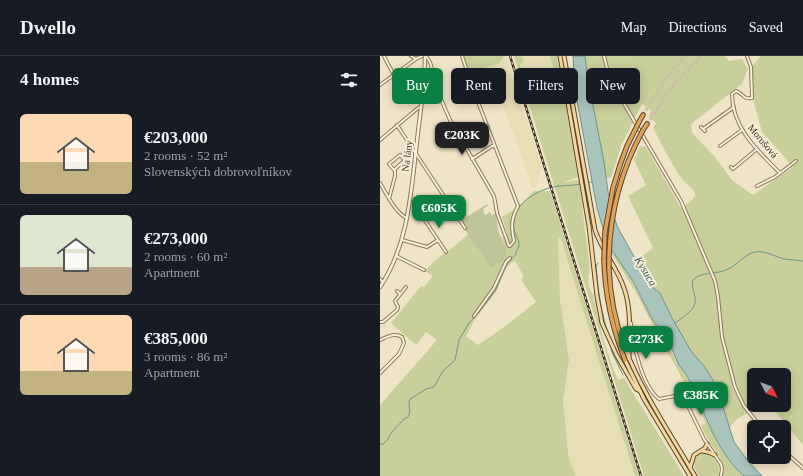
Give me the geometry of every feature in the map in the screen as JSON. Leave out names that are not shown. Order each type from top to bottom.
[{"type":"highway","points":[[627,360],[615,332],[607,297],[604,260],[605,232],[611,195],[622,160],[643,115]]},
{"type":"highway","points":[[624,346],[615,317],[611,296],[609,269],[610,233],[616,197],[627,162],[647,124]]},
{"type":"main road","points":[[560,56],[589,226],[597,296],[602,323],[616,354],[636,389],[640,391]]},
{"type":"main road","points":[[564,56],[595,230],[601,246],[621,279],[626,292],[628,303],[627,360],[695,476]]},
{"type":"main road","points":[[624,346],[627,360],[640,391],[690,476]]},
{"type":"main road","points":[[690,468],[694,456],[705,448],[707,444]]},
{"type":"main road","points":[[700,451],[715,455]]},
{"type":"street","points":[[384,56],[392,71]]},
{"type":"street","points":[[411,56],[416,59]]},
{"type":"street","points":[[404,68],[416,59],[425,56],[430,62],[441,99],[450,120],[494,196],[497,213],[509,246],[514,241],[511,229],[512,218],[518,206],[473,89],[462,56]]},
{"type":"street","name":"Na lány","points":[[380,287],[396,256],[402,240],[407,218],[425,75],[425,56]]},
{"type":"street","points":[[703,129],[734,107],[732,97],[734,92],[738,92],[744,98],[752,98],[751,67],[747,56]]},
{"type":"street","points":[[604,57],[609,76],[616,90],[681,201],[711,272],[717,290],[723,343],[732,380],[744,406],[755,420]]},
{"type":"street","points":[[380,85],[392,76]]},
{"type":"street","points":[[380,140],[421,107]]},
{"type":"street","name":"Morušová","points":[[734,107],[742,130],[757,149],[780,173]]},
{"type":"street","points":[[397,126],[465,228]]},
{"type":"street","points":[[720,146],[742,130]]},
{"type":"street","points":[[472,159],[494,145]]},
{"type":"street","points":[[731,167],[733,169],[757,149]]},
{"type":"street","points":[[389,199],[396,176],[395,169],[394,170],[389,163],[400,155],[406,160],[395,169]]},
{"type":"street","points":[[757,186],[780,173],[796,161]]},
{"type":"street","points":[[380,183],[389,199],[402,216],[407,218]]},
{"type":"street","points":[[420,213],[446,252]]},
{"type":"street","points":[[402,240],[427,247],[438,240]]},
{"type":"street","points":[[396,256],[424,270]]},
{"type":"street","points":[[474,316],[494,288],[506,262],[510,258]]},
{"type":"street","points":[[380,279],[383,282]]},
{"type":"street","points":[[380,322],[384,322],[397,310],[398,308],[395,301],[406,287]]},
{"type":"street","points":[[397,291],[400,294]]},
{"type":"street","points":[[628,303],[630,308],[633,340],[647,382],[653,393],[659,399],[675,396],[681,399],[688,406],[707,444],[721,464],[721,476]]},
{"type":"street","points":[[380,340],[398,334],[402,337],[404,344],[399,354],[380,373]]},
{"type":"street","points":[[791,457],[803,468]]},
{"type":"shaded area","points":[[504,56],[506,56],[514,81],[514,104],[521,104],[542,168],[534,191],[502,104],[506,104],[506,68],[489,67],[500,63]]},
{"type":"shaded area","points":[[522,56],[550,56],[553,68],[521,68],[520,63],[524,62]]},
{"type":"shaded area","points":[[560,235],[635,476],[576,476],[569,460],[563,401],[569,360],[560,299],[558,239]]},
{"type":"green space","points":[[463,56],[504,56],[500,63],[484,68],[467,68]]},
{"type":"green space","points":[[514,56],[522,56],[524,62],[520,64],[521,68],[518,68]]},
{"type":"green space","points":[[550,56],[557,56],[559,68],[553,68]]},
{"type":"green space","points":[[585,56],[725,56],[729,61],[742,59],[748,69],[742,84],[691,124],[692,133],[715,157],[732,180],[753,195],[793,167],[762,132],[753,99],[753,65],[761,56],[803,56],[803,445],[791,430],[791,420],[782,420],[776,412],[791,412],[791,368],[747,368],[747,412],[749,412],[736,420],[729,428],[719,394],[713,380],[704,366],[691,351],[672,318],[660,293],[648,284],[636,260],[653,248],[628,196],[646,185],[634,160],[640,146],[646,147],[681,208],[694,198],[695,193],[693,189],[682,179],[653,128],[656,123],[649,117],[651,110],[642,104],[622,144],[611,177],[606,178],[592,104],[640,104],[640,68],[586,68]]},
{"type":"green space","points":[[529,104],[565,104],[578,177],[564,182],[579,181],[590,269],[588,278],[589,285],[593,294],[606,348],[618,380],[624,378],[684,476],[644,476]]},
{"type":"green space","points":[[534,191],[550,191],[639,476],[635,476],[560,236],[558,239],[560,299],[569,360],[563,401],[569,460],[576,476],[380,476],[380,405],[437,340],[426,332],[416,345],[391,323],[421,286],[424,287],[433,276],[425,271],[468,234],[492,270],[507,254],[502,237],[506,236],[507,233],[502,217],[518,207]],"holes":[[[515,261],[523,275],[522,281],[536,302],[478,345],[466,336],[475,319],[497,290],[503,272],[511,263]]]},
{"type":"green space","points":[[487,204],[488,206],[483,209],[485,215],[490,212],[492,215],[496,214],[499,235],[506,249],[503,262],[496,265],[492,270],[465,230],[467,228],[462,220]]},
{"type":"green space","points":[[612,250],[633,281],[651,317],[690,381],[693,389],[689,392],[674,363],[664,348],[637,294],[612,254]]},
{"type":"green space","points":[[696,396],[722,449],[744,476],[723,476],[723,465],[720,457],[709,442],[701,426],[706,423],[694,401],[693,398]]},
{"type":"green space","points":[[698,453],[708,454],[715,458],[719,466],[719,476],[699,476],[693,461]]},
{"type":"water","points":[[573,56],[585,56],[586,104],[593,104],[604,162],[610,206],[618,228],[648,284],[660,293],[672,318],[691,351],[704,366],[713,380],[734,442],[747,460],[747,464],[751,464],[762,476],[744,476],[725,454],[710,428],[686,374],[679,365],[673,351],[651,317],[633,281],[606,239],[597,208],[578,104],[578,68],[574,68]]},
{"type":"pier","points":[[610,188],[611,203],[609,218],[612,205],[615,214],[611,253],[602,233]]},
{"type":"waterway","points":[[584,183],[592,182]]},
{"type":"waterway","points":[[380,444],[383,444],[391,433],[404,419],[408,417],[410,412],[410,399],[426,389],[434,387],[443,371],[455,360],[459,340],[469,323],[496,290],[507,264],[516,254],[519,243],[514,231],[514,219],[519,208],[529,198],[541,191],[556,186],[581,184]]},
{"type":"waterway","points":[[674,324],[693,308],[695,304],[695,296],[692,285],[694,279],[700,275],[726,270],[734,266],[747,255],[755,252],[762,252],[785,259],[803,261]]},
{"type":"waterway","points":[[598,263],[596,266],[599,293],[609,336]]},
{"type":"waterway","points":[[611,350],[623,375]]},
{"type":"waterway","points":[[616,350],[621,359]]},
{"type":"tunnel","points":[[643,115],[664,80],[685,56]]},
{"type":"tunnel","points":[[647,124],[675,83],[701,56]]},
{"type":"railway","points":[[510,56],[641,476]]},
{"type":"water label","name":"Kysuca","points":[[646,271]]}]
